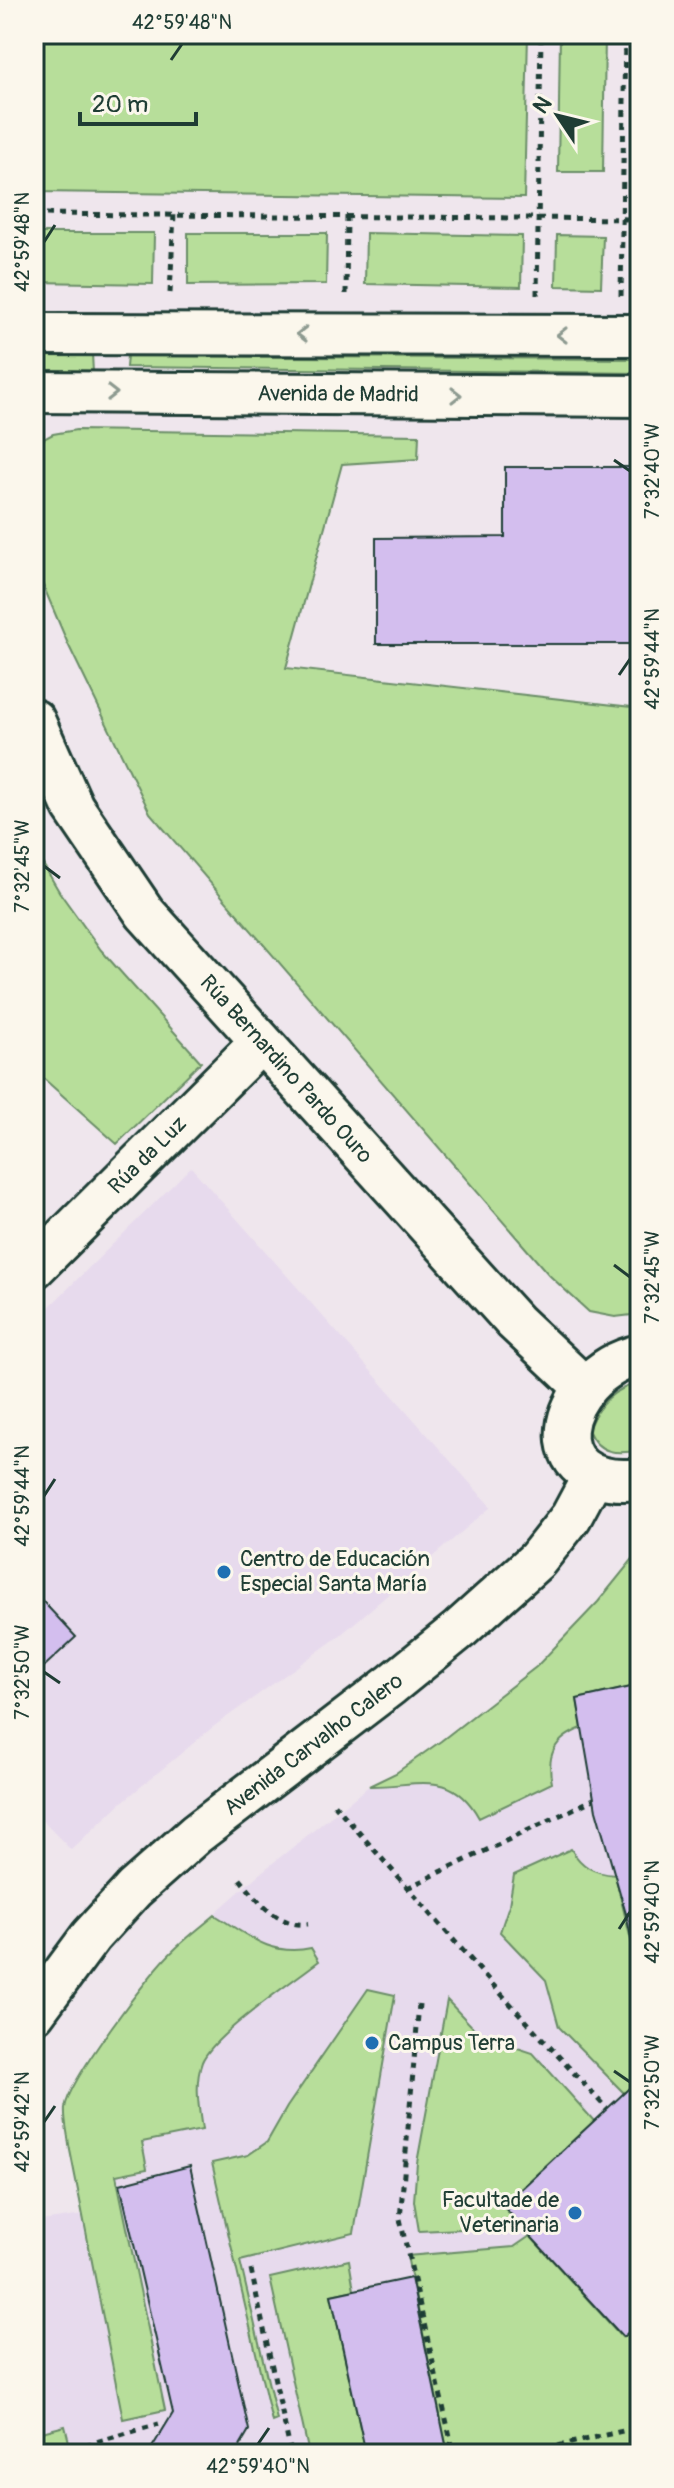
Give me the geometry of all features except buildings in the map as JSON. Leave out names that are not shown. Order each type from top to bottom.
[{"type":"street","points":[[34,334],[640,335]]},
{"type":"street","name":"Avenida de Madrid","points":[[34,392],[640,396]]},
{"type":"street","name":"Rúa Bernardino Pardo Ouro","points":[[34,720],[73,807],[145,913],[515,1322],[584,1387]]},
{"type":"street","name":"Rúa da Luz","points":[[34,1268],[261,1042]]},
{"type":"street","points":[[640,1355],[615,1363],[584,1387],[574,1402],[567,1423],[568,1444],[575,1463],[593,1476],[618,1482],[640,1479]]},
{"type":"street","name":"Avenida Carvalho Calero","points":[[34,2013],[91,1936],[134,1889],[196,1834],[403,1676],[537,1560],[571,1517],[593,1476]]},
{"type":"path","points":[[537,295],[541,34]]},
{"type":"path","points":[[621,296],[625,34]]},
{"type":"path","points":[[34,214],[640,219]]},
{"type":"path","points":[[170,293],[174,214]]},
{"type":"path","points":[[346,294],[347,216]]},
{"type":"path","points":[[407,1888],[594,1799]]},
{"type":"path","points":[[334,1804],[607,2109]]},
{"type":"path","points":[[240,1879],[276,1917],[298,1925],[308,1924]]},
{"type":"path","points":[[419,2004],[400,2219],[454,2454]]},
{"type":"path","points":[[251,2270],[291,2454]]},
{"type":"path","points":[[84,2454],[82,2446],[159,2424]]},
{"type":"path","points":[[523,2454],[640,2427]]},
{"type":"shaded area","name":"Centro de Educación Especial Santa María","points":[[191,1167],[491,1507],[338,1637],[213,1727],[121,1803],[71,1850],[34,1812],[34,1322]]},
{"type":"shaded area","name":"Campus Terra","points":[[640,1551],[640,2454],[34,2454],[34,2222],[83,2215],[65,2110],[69,2095],[138,1991],[171,1952],[258,1875],[369,1786],[396,1773],[441,1741],[536,1667],[598,1602]]},
{"type":"green space","points":[[34,34],[528,34],[524,198],[34,192]]},
{"type":"green space","points":[[560,34],[605,34],[603,172],[558,172]]},
{"type":"green space","points":[[34,233],[154,233],[153,284],[34,282]]},
{"type":"green space","points":[[188,233],[327,233],[326,284],[188,285]]},
{"type":"green space","points":[[366,233],[522,236],[521,287],[365,284]]},
{"type":"green space","points":[[557,235],[603,236],[601,287],[556,286]]},
{"type":"green space","points":[[34,353],[92,353],[93,373],[34,371]]},
{"type":"green space","points":[[127,356],[640,359],[640,373],[126,367]]},
{"type":"green space","points":[[76,430],[419,435],[418,459],[342,464],[286,668],[640,708],[640,1314],[615,1317],[589,1312],[549,1275],[150,813],[68,644],[34,564],[34,444],[53,434]]},
{"type":"green space","points":[[34,849],[60,893],[101,950],[201,1062],[117,1144],[34,1070]]},
{"type":"green space","points":[[640,1383],[640,1450],[616,1452],[603,1448],[588,1430],[596,1413],[614,1393]]},
{"type":"green space","points":[[640,1550],[640,1685],[577,1699],[582,1728],[565,1737],[554,1749],[550,1764],[552,1783],[479,1818],[468,1802],[444,1786],[417,1783],[369,1786],[396,1773],[441,1741],[536,1667],[598,1602]]},
{"type":"green space","points":[[571,1849],[589,1868],[615,1875],[640,1977],[640,2078],[624,2093],[559,2027],[546,1980],[500,1932],[514,1875]]},
{"type":"green space","points":[[215,1915],[271,1947],[311,1948],[319,1961],[237,2024],[209,2051],[202,2062],[198,2079],[202,2130],[142,2142],[147,2169],[116,2175],[165,2410],[123,2419],[69,2145],[65,2108],[80,2075],[129,2003],[173,1951]]},
{"type":"green space","points":[[368,1989],[395,1995],[354,2233],[240,2261],[277,2420],[272,2422],[212,2163],[248,2155],[267,2142],[287,2107]]},
{"type":"green space","points":[[447,2000],[481,2036],[533,2053],[594,2121],[503,2205],[515,2220],[505,2227],[419,2231],[414,2201],[417,2163]]},
{"type":"green space","points":[[530,2236],[622,2337],[640,2322],[640,2454],[448,2454],[407,2256],[514,2247]]},
{"type":"green space","points":[[349,2260],[354,2290],[331,2295],[366,2454],[309,2454],[270,2278]]},
{"type":"green space","points":[[65,2426],[72,2454],[34,2454],[34,2434]]},
{"type":"place","name":"Centro de Educación Especial Santa María","points":[[224,1572]]},
{"type":"place","name":"Campus Terra","points":[[372,2043]]},
{"type":"place","name":"Facultade de Veterinaria","points":[[575,2213]]}]
